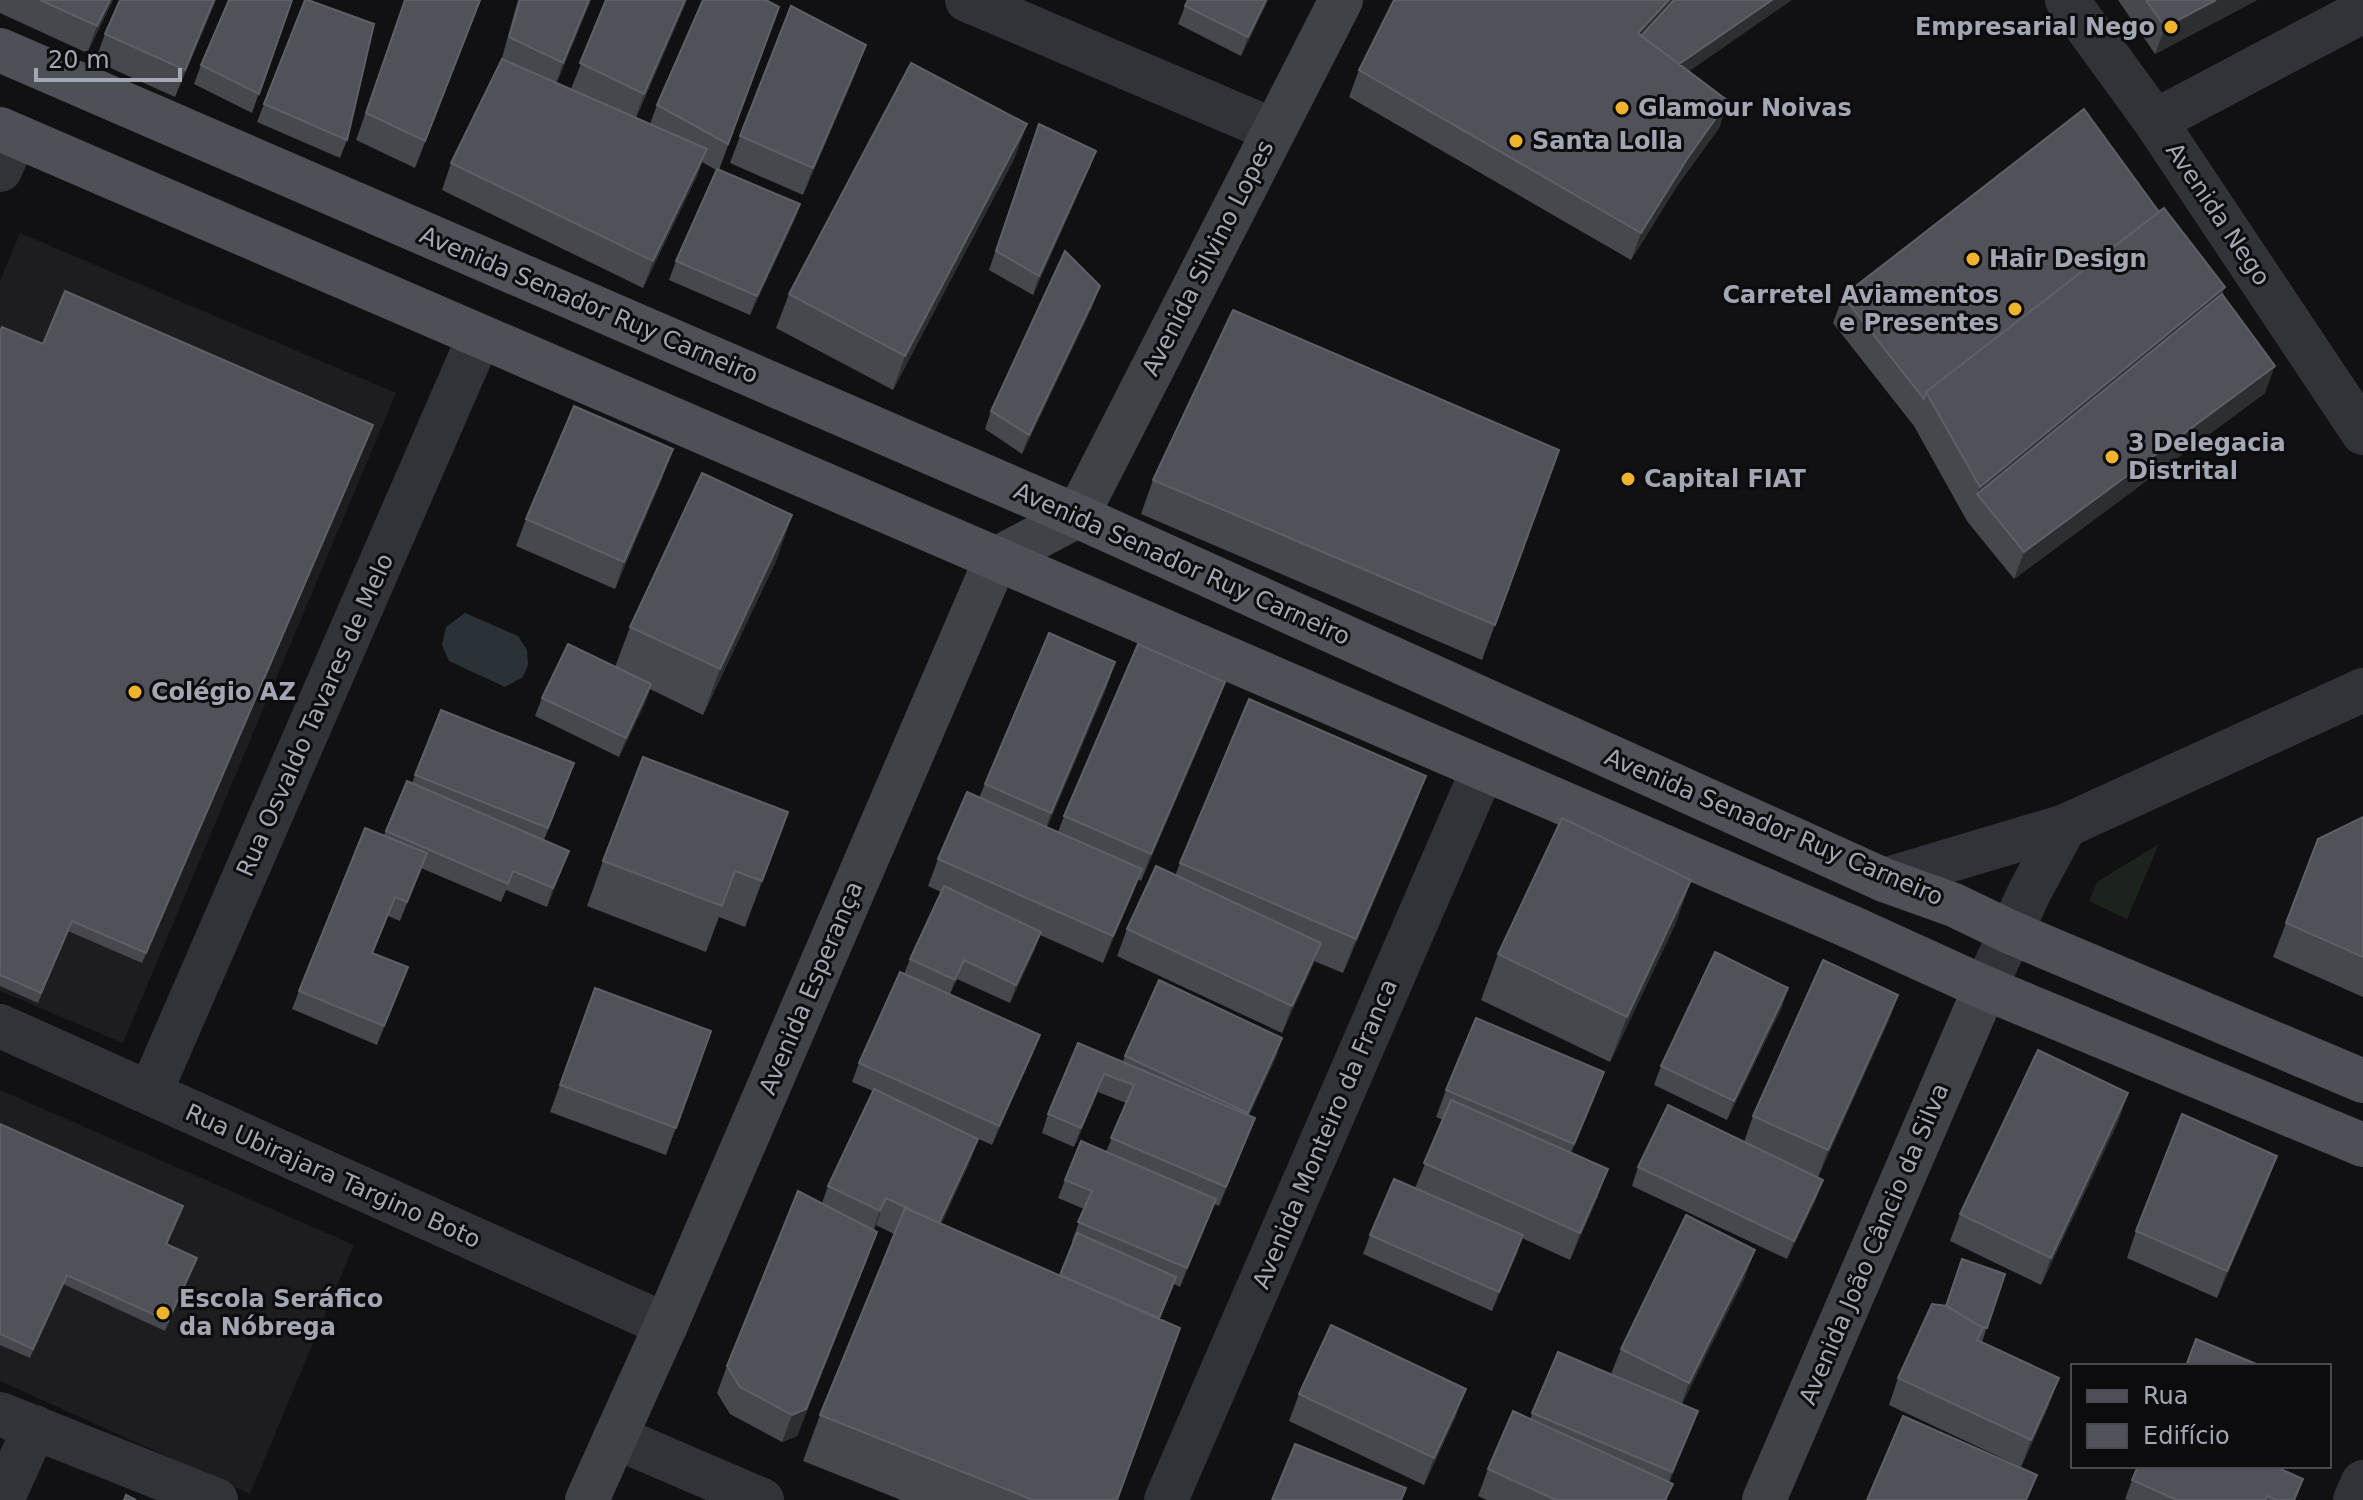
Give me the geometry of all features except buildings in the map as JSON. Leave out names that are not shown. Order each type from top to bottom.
[{"type":"main road","name":"Avenida Silvino Lopes","points":[[1077,516],[1341,0]]},
{"type":"main road","name":"Avenida Senador Ruy Carneiro","points":[[0,50],[1077,516],[1884,880],[1954,905],[2010,932],[2363,1081]]},
{"type":"main road","points":[[5,145],[479,337],[1985,988],[2363,1145]]},
{"type":"main road","points":[[996,559],[1077,516]]},
{"type":"main road","name":"Avenida Esperança","points":[[587,1500],[666,1325],[996,559]]},
{"type":"main road","name":"Avenida João Câncio da Silva","points":[[1764,1500],[1985,988]]},
{"type":"street","points":[[967,0],[1273,130]]},
{"type":"street","name":"Avenida Nego","points":[[2067,0],[2155,121],[2363,433]]},
{"type":"street","points":[[2155,121],[2363,11]]},
{"type":"street","name":"Rua Osvaldo Tavares de Melo","points":[[150,1093],[479,337]]},
{"type":"street","points":[[1884,880],[2065,826],[2363,690]]},
{"type":"street","name":"Avenida Monteiro da Franca","points":[[1166,1500],[1483,769]]},
{"type":"street","points":[[1985,988],[2065,826]]},
{"type":"street","name":"Rua Ubirajara Targino Boto","points":[[0,1026],[666,1325]]},
{"type":"street","points":[[2,1500],[17,1421],[216,1500]]},
{"type":"street","points":[[615,1437],[762,1500]]},
{"type":"street","points":[[2355,1500],[2363,1482]]},
{"type":"shaded area","name":"Colégio AZ","points":[[20,233],[396,393],[123,1043],[0,991],[0,281]]},
{"type":"shaded area","points":[[465,613],[518,636],[527,650],[528,665],[523,677],[505,687],[449,661],[442,645],[446,627]]},
{"type":"shaded area","points":[[2159,844],[2127,919],[2089,901],[2097,882]]},
{"type":"shaded area","name":"Escola Seráfico da Nóbrega","points":[[0,1090],[354,1245],[250,1494],[0,1381]]},
{"type":"place","name":"Empresarial Nego","points":[[2171,27]]},
{"type":"place","name":"Glamour Noivas","points":[[1622,108]]},
{"type":"place","name":"Santa Lolla","points":[[1516,141]]},
{"type":"place","name":"Hair Design","points":[[1973,259]]},
{"type":"place","name":"Carretel Aviamentos e Presentes","points":[[2015,309]]},
{"type":"place","name":"3 Delegacia Distrital","points":[[2112,457]]},
{"type":"place","name":"Capital FIAT","points":[[1628,479]]},
{"type":"place","name":"Colégio AZ","points":[[135,692]]},
{"type":"place","name":"Escola Seráfico da Nóbrega","points":[[163,1313]]}]
